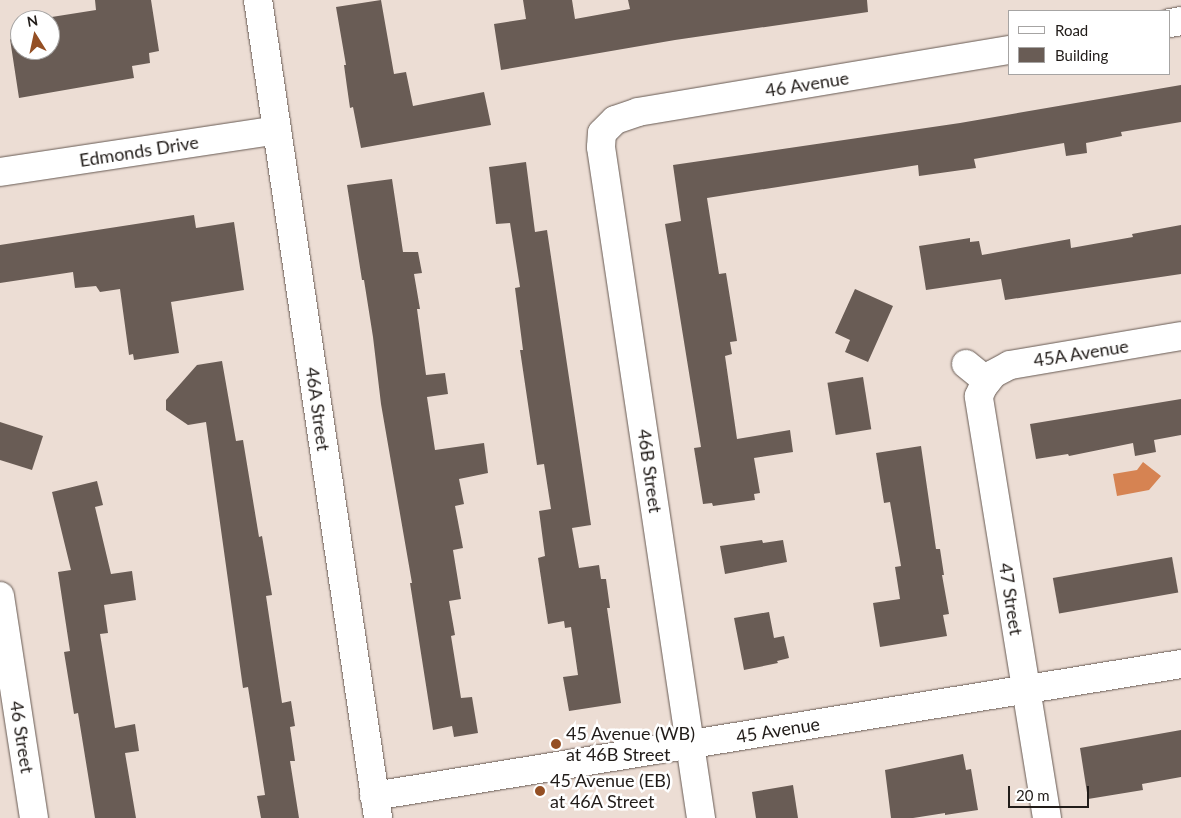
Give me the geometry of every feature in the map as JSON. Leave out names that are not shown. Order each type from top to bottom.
[{"type":"street","name":"46A Street","points":[[258,0],[376,807]]},
{"type":"street","name":"46 Avenue","points":[[608,126],[620,117],[638,112],[1008,50]]},
{"type":"street","name":"46B Street","points":[[608,126],[602,133],[601,147],[700,818]]},
{"type":"street","name":"Edmonds Drive","points":[[0,172],[277,130]]},
{"type":"street","name":"45A Avenue","points":[[986,381],[1001,368],[1010,365],[1181,336]]},
{"type":"street","points":[[966,364],[986,381]]},
{"type":"street","name":"47 Street","points":[[986,381],[979,396],[979,405],[1047,818]]},
{"type":"street","name":"46 Street","points":[[0,596],[34,818]]},
{"type":"street","name":"45 Avenue","points":[[376,807],[690,744],[1181,664]]},
{"type":"shaded area","points":[[1143,462],[1161,476],[1149,490],[1117,496],[1113,474],[1137,470]]},
{"type":"building","points":[[95,0],[151,0],[159,51],[149,53],[150,63],[132,66],[134,78],[19,98],[13,60],[60,60],[60,16],[96,10]]},
{"type":"building","points":[[381,0],[394,74],[406,72],[413,106],[484,92],[491,125],[361,148],[353,107],[350,108],[344,65],[346,65],[336,7]]},
{"type":"building","points":[[523,0],[572,0],[575,19],[630,9],[628,0],[867,0],[868,12],[675,40],[501,70],[494,24],[526,19]]},
{"type":"building","points":[[1181,85],[1181,122],[1121,132],[1122,136],[1086,143],[1087,153],[1066,156],[1064,143],[974,159],[976,168],[919,176],[918,165],[707,198],[719,274],[726,273],[737,341],[730,342],[732,354],[725,356],[737,439],[790,430],[793,452],[754,458],[760,493],[754,494],[755,500],[713,506],[712,503],[703,504],[694,448],[701,447],[665,224],[681,221],[673,165],[960,123]]},
{"type":"building","points":[[526,162],[535,232],[547,230],[591,525],[572,528],[579,568],[599,565],[601,579],[606,579],[610,608],[607,608],[621,703],[569,711],[563,677],[578,675],[571,627],[565,628],[564,621],[548,624],[538,558],[545,556],[539,511],[551,509],[544,464],[537,465],[520,350],[523,350],[515,288],[520,287],[510,223],[496,224],[489,167]]},
{"type":"building","points":[[392,179],[403,252],[418,252],[422,273],[414,274],[420,309],[417,309],[426,375],[445,373],[448,394],[427,397],[435,450],[484,443],[488,473],[459,479],[464,504],[455,506],[463,548],[453,550],[461,599],[449,601],[455,635],[451,636],[461,698],[472,697],[478,733],[454,737],[452,726],[433,730],[410,583],[412,583],[381,404],[373,337],[347,185]]},
{"type":"building","points":[[194,215],[196,228],[234,222],[244,290],[171,302],[179,353],[134,360],[133,354],[129,355],[120,289],[100,292],[96,286],[75,288],[73,272],[0,283],[0,245]]},
{"type":"building","points":[[1181,225],[1181,274],[1005,300],[1001,279],[926,290],[919,246],[970,238],[970,242],[979,241],[982,255],[1070,239],[1071,248],[1133,237],[1132,234]]},
{"type":"building","points":[[855,289],[893,306],[868,362],[845,352],[850,340],[835,333]]},
{"type":"building","points":[[222,361],[236,441],[243,440],[259,537],[262,536],[272,595],[266,596],[282,703],[291,701],[295,726],[290,727],[295,761],[290,761],[299,818],[261,818],[257,796],[265,795],[248,687],[243,688],[206,422],[188,425],[166,410],[166,400],[197,365]]},
{"type":"building","points":[[863,377],[871,429],[836,435],[827,383]]},
{"type":"building","points":[[1181,399],[1181,435],[1154,440],[1156,452],[1135,456],[1133,443],[1069,456],[1068,454],[1036,459],[1030,424]]},
{"type":"building","points":[[0,422],[43,436],[32,470],[0,460]]},
{"type":"building","points":[[921,446],[936,549],[940,549],[944,575],[942,575],[949,614],[943,615],[947,636],[880,647],[873,603],[900,599],[895,567],[901,566],[890,502],[884,503],[876,453]]},
{"type":"building","points":[[97,481],[103,505],[95,507],[111,574],[132,571],[136,600],[104,605],[108,633],[100,634],[115,728],[135,724],[139,751],[125,753],[136,818],[95,818],[78,713],[74,714],[64,652],[70,651],[58,572],[71,570],[52,492]]},
{"type":"building","points":[[762,540],[763,543],[783,540],[787,562],[725,574],[720,546]]},
{"type":"building","points":[[1172,557],[1178,592],[1059,613],[1053,578]]},
{"type":"building","points":[[769,612],[774,638],[784,636],[789,658],[777,661],[778,663],[744,670],[734,618]]},
{"type":"building","points":[[1181,730],[1181,777],[1142,784],[1143,790],[1088,799],[1080,748]]},
{"type":"building","points":[[963,754],[966,770],[971,769],[978,810],[913,818],[891,818],[885,770]]},
{"type":"building","points":[[793,785],[798,818],[756,818],[752,792]]},
{"type":"place","name":"45 Avenue (WB) at 46B Street","points":[[556,744]]},
{"type":"place","name":"45 Avenue (EB) at 46A Street","points":[[540,791]]}]
